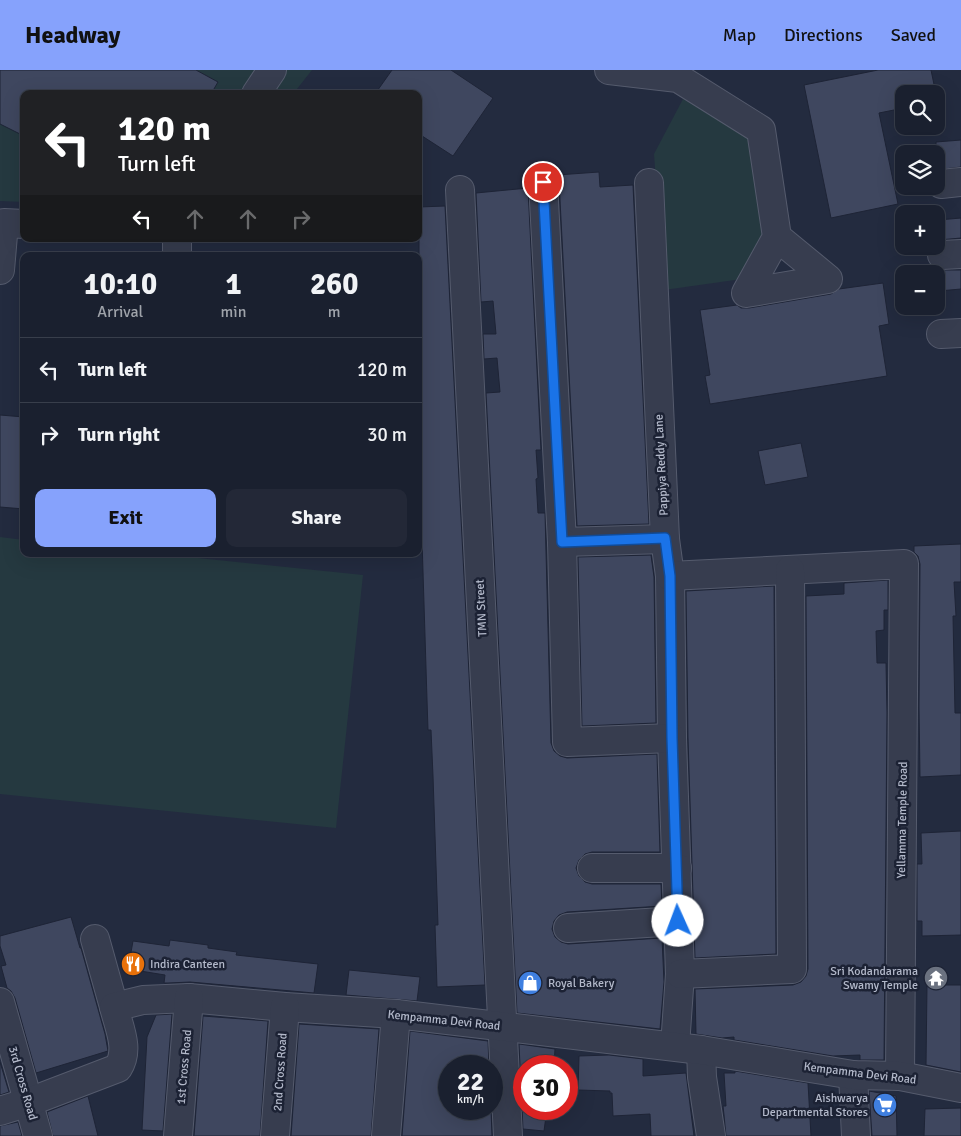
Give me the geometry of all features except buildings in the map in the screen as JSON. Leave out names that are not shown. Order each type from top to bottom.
[{"type":"street","points":[[259,90],[272,70]]},
{"type":"street","points":[[609,70],[678,78],[761,130],[777,238]]},
{"type":"street","points":[[543,182],[562,542],[566,742],[672,738]]},
{"type":"street","name":"Pappiya Reddy Lane","points":[[649,183],[665,538],[670,576],[672,738],[680,974],[688,1048],[702,1078],[710,1136]]},
{"type":"street","name":"TMN Street","points":[[460,190],[508,1136]]},
{"type":"street","points":[[0,270],[4,223],[20,224]]},
{"type":"street","points":[[562,542],[665,538]]},
{"type":"street","name":"Yellamma Temple Road","points":[[790,570],[904,564],[900,1076]]},
{"type":"street","points":[[670,576],[790,570],[792,969],[680,974]]},
{"type":"street","points":[[592,868],[676,868]]},
{"type":"street","points":[[568,928],[678,921]]},
{"type":"street","points":[[0,1111],[118,1068],[122,1062],[125,1051],[95,939]]},
{"type":"street","name":"Kempamma Devi Road","points":[[114,1007],[143,1000],[189,998],[285,1007],[396,1014],[688,1048],[853,1075],[900,1076],[961,1088]]},
{"type":"street","name":"1st Cross Road","points":[[178,1136],[189,998]]},
{"type":"street","name":"3rd Cross Road","points":[[0,1002],[38,1136]]},
{"type":"street","name":"2nd Cross Road","points":[[275,1136],[285,1007]]},
{"type":"street","points":[[386,1136],[396,1014]]},
{"type":"street","points":[[853,1075],[856,1136]]},
{"type":"shaded area","points":[[0,70],[312,70],[296,90],[20,90],[20,202],[0,201]]},
{"type":"shaded area","points":[[683,99],[750,139],[765,228],[742,279],[664,290],[654,154]]},
{"type":"shaded area","points":[[0,537],[20,540],[20,557],[188,557],[363,575],[336,828],[0,794]]},
{"type":"place","name":"Indira Canteen","points":[[133,964]]},
{"type":"place","name":"Sri Kodandarama Swamy Temple","points":[[936,978]]},
{"type":"place","name":"Royal Bakery","points":[[530,983]]},
{"type":"place","name":"Aishwarya Departmental Stores","points":[[885,1105]]},
{"type":"route","points":[[543,182],[562,542],[665,538],[670,576],[672,738],[678,921]]}]
